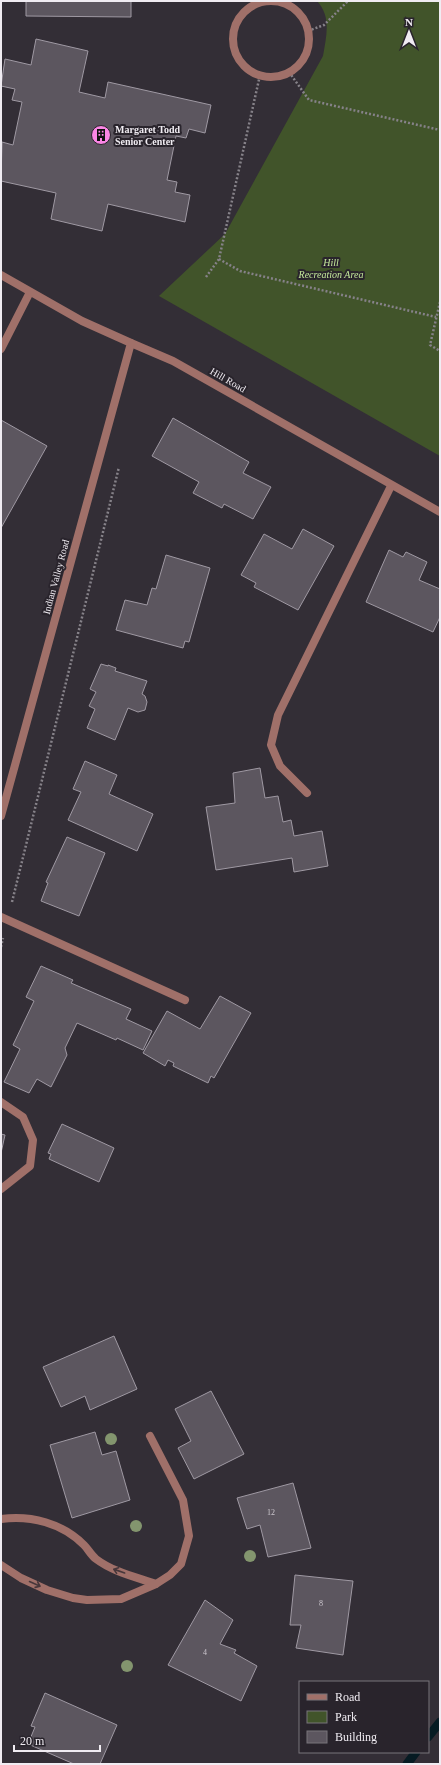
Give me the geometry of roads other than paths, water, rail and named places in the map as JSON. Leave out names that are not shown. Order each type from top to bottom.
[{"type":"street","points":[[272,1],[286,5],[298,13],[308,31],[309,40],[305,55],[297,67],[284,75],[269,77],[255,74],[243,65],[235,53],[232,38],[236,24],[244,12],[252,4],[272,1]]},
{"type":"street","name":"Hill Road","points":[[1,275],[82,321],[173,360],[391,486],[440,512]]},
{"type":"street","points":[[1,349],[30,292]]},
{"type":"street","name":"Indian Valley Road","points":[[1,816],[2,804],[131,343]]},
{"type":"street","points":[[307,793],[280,766],[271,745],[278,715],[391,486]]},
{"type":"street","points":[[4,918],[185,1000]]},
{"type":"street","points":[[1,1102],[23,1117],[33,1140],[30,1166],[1,1188]]},
{"type":"street","points":[[1,1565],[21,1578],[47,1590],[73,1598],[87,1600],[121,1599],[156,1584],[170,1575],[181,1564],[189,1536],[183,1500],[150,1436]]},
{"type":"street","points":[[1,1519],[28,1518],[43,1521],[58,1527],[84,1545],[96,1559],[112,1569],[156,1584]]},
{"type":"waterway","points":[[429,1736],[440,1722]]},
{"type":"waterway","points":[[407,1764],[415,1753]]},
{"type":"place","name":"Margaret Todd Senior Center","points":[[101,135]]},
{"type":"park label","name":"Hill Recreation Area","points":[[331,268]]}]
